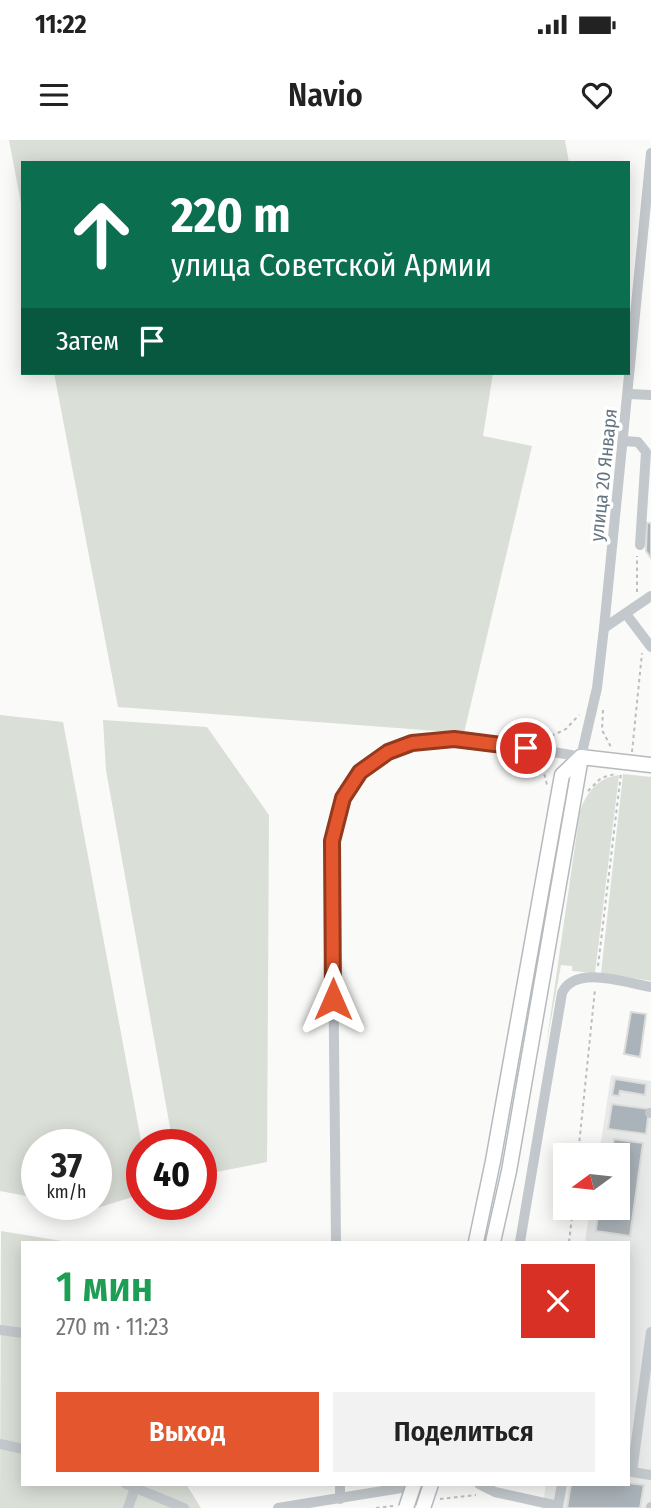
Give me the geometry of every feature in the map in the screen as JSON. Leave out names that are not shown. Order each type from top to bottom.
[{"type":"main road","points":[[493,1241],[509,1171],[581,757]]},
{"type":"main road","points":[[476,1241],[562,775],[581,757],[651,765]]},
{"type":"main road","points":[[402,1506],[413,1486]]},
{"type":"main road","points":[[423,1508],[428,1486]]},
{"type":"street","name":"улица 20 Января","points":[[581,757],[597,688],[604,628],[645,273],[651,153]]},
{"type":"street","points":[[629,394],[651,395]]},
{"type":"street","points":[[624,441],[638,442],[646,452],[640,545]]},
{"type":"street","points":[[604,628],[651,596]]},
{"type":"street","points":[[626,614],[647,643]]},
{"type":"street","points":[[336,1241],[332,841],[343,798],[360,772],[388,752],[412,743],[454,739],[581,757]]},
{"type":"street","points":[[520,1241],[562,992],[571,980],[596,978],[651,987]]},
{"type":"street","points":[[0,1330],[21,1334]]},
{"type":"street","points":[[651,1332],[630,1472],[651,1475]]},
{"type":"street","points":[[0,1444],[21,1449]]},
{"type":"street","points":[[128,1508],[130,1486],[184,1508]]},
{"type":"street","points":[[340,1486],[340,1499]]},
{"type":"street","points":[[278,1508],[416,1486]]},
{"type":"street","points":[[483,1486],[495,1492],[558,1507],[562,1486]]},
{"type":"path","points":[[637,606],[640,545]]},
{"type":"path","points":[[633,756],[631,746],[635,701],[647,643]]},
{"type":"path","points":[[579,1143],[621,773]]},
{"type":"path","points":[[569,1241],[572,1220]]},
{"type":"path","points":[[438,1499],[495,1492]]},
{"type":"path","points":[[376,1508],[402,1506]]},
{"type":"shaded area","points":[[9,140],[565,140],[569,161],[21,161],[21,203]]},
{"type":"shaded area","points":[[54,375],[493,375],[483,436],[532,446],[464,733],[118,707]]},
{"type":"shaded area","points":[[0,715],[63,722],[139,1129],[126,1129],[126,1199],[112,1203],[112,1129],[21,1129],[21,1195],[0,1191]]},
{"type":"shaded area","points":[[103,720],[207,727],[269,815],[267,1162],[217,1172],[217,1129],[170,1129],[106,770]]},
{"type":"shaded area","points":[[623,774],[651,777],[651,981],[601,973]]},
{"type":"shaded area","points":[[619,775],[595,973],[572,971],[572,966],[561,965],[546,1047],[580,811],[594,787],[605,779]]},
{"type":"shaded area","points":[[611,1075],[651,1081],[651,1508],[542,1508],[546,1486],[630,1486],[630,1241],[585,1241],[588,1220],[630,1220],[630,1143],[601,1143]]},
{"type":"shaded area","points":[[1,1231],[62,1241],[21,1241],[21,1486],[187,1486],[201,1508],[0,1508]]},
{"type":"building","points":[[647,523],[651,523],[651,558],[646,551]]},
{"type":"building","points":[[631,1012],[646,1014],[640,1057],[624,1054]]},
{"type":"building","points":[[615,1079],[646,1084],[645,1095],[620,1091],[619,1096],[612,1095]]},
{"type":"building","points":[[612,1104],[649,1109],[646,1134],[608,1129]]},
{"type":"building","points":[[614,1139],[643,1143],[630,1236],[596,1231],[597,1220],[630,1220],[630,1143],[613,1143]]},
{"type":"building","points":[[644,1485],[640,1508],[567,1508],[571,1486]]},
{"type":"route","points":[[333,999],[332,841],[343,798],[360,772],[388,752],[412,743],[454,739],[526,748]]}]
